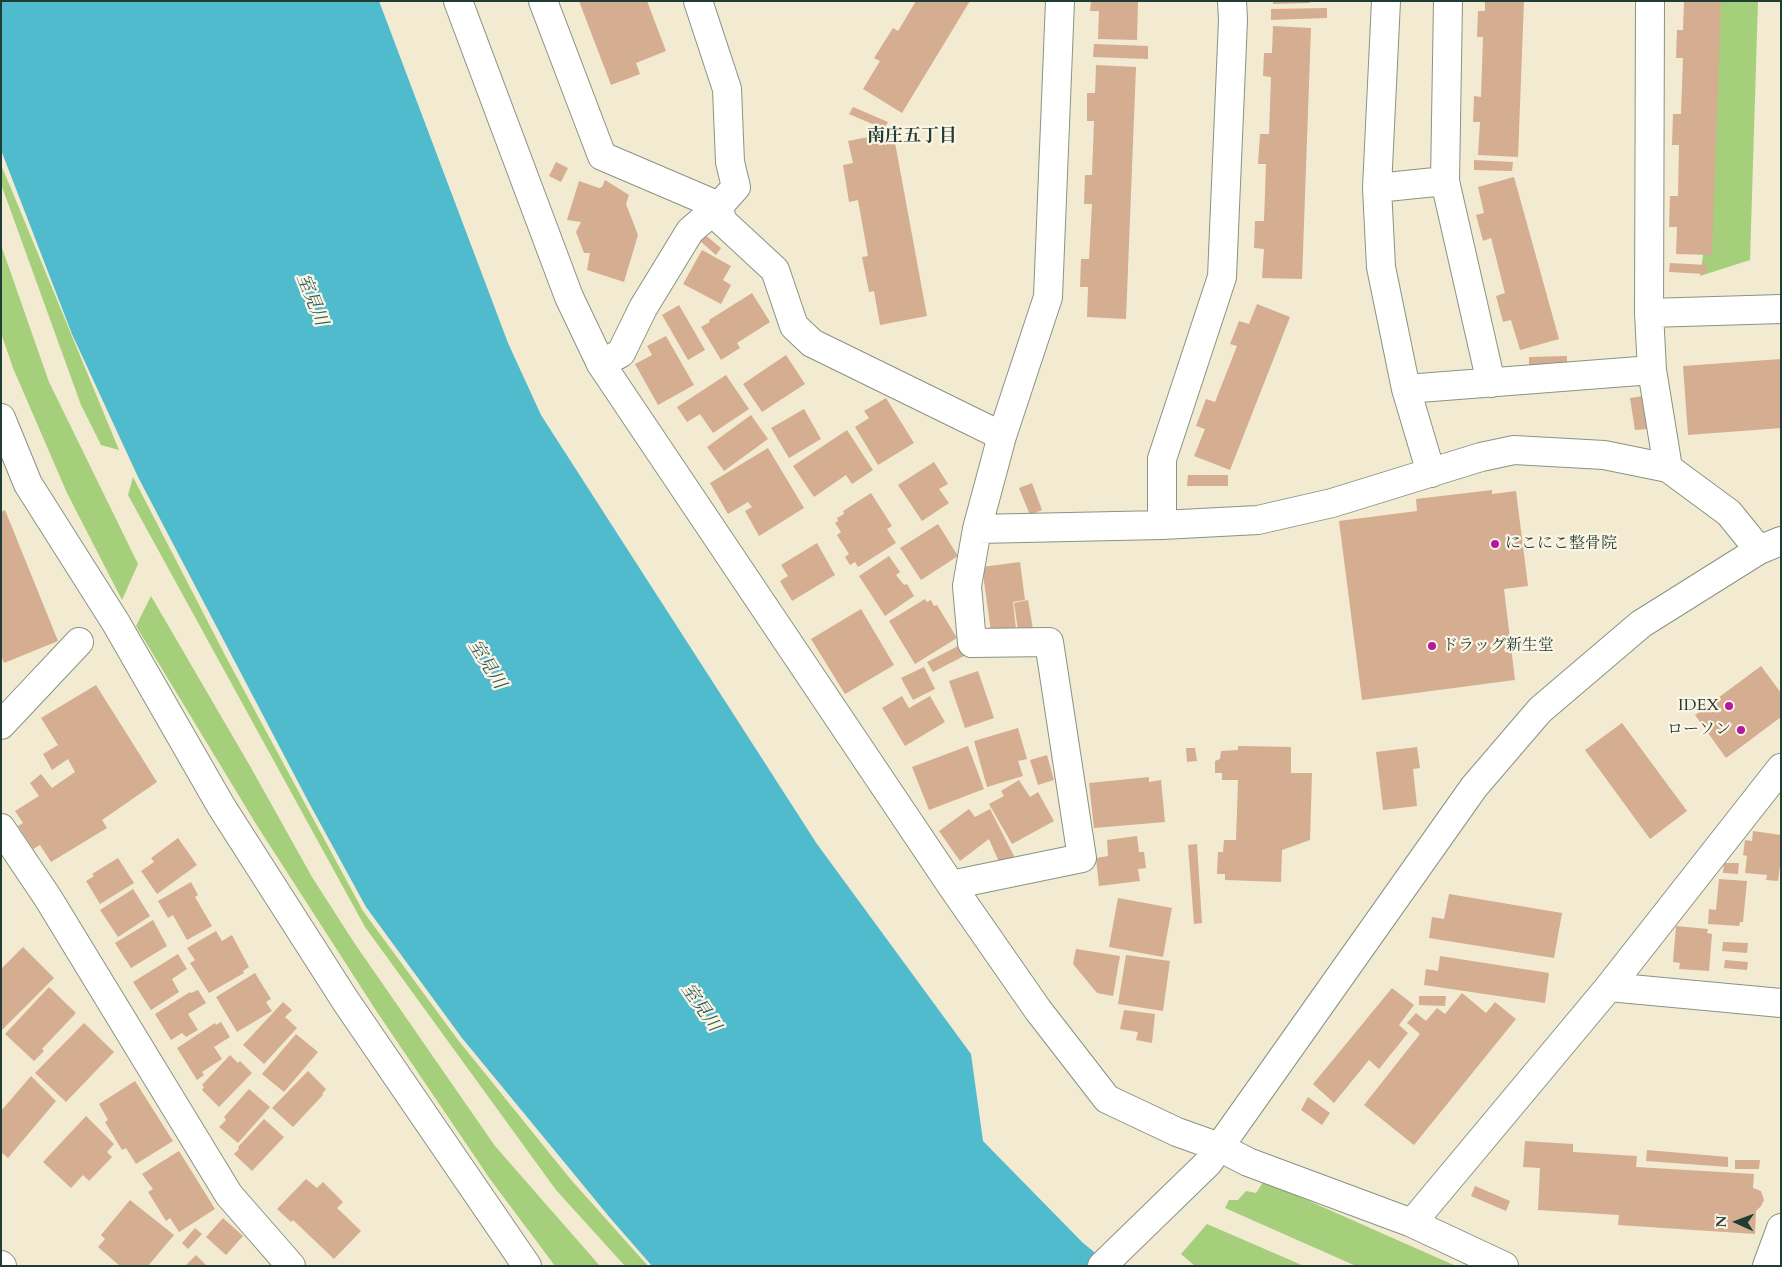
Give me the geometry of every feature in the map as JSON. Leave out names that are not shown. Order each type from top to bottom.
[{"type":"street","points":[[458,1],[569,297],[601,364],[950,885],[1038,1010],[1107,1099],[1177,1132],[1214,1155],[1248,1162],[1412,1223],[1504,1266]]},
{"type":"street","points":[[543,1],[602,156],[719,206]]},
{"type":"street","points":[[601,364],[621,354],[643,308],[690,231],[719,206],[736,187],[730,162],[727,89],[698,1]]},
{"type":"street","points":[[950,885],[1082,858],[1048,642],[972,643],[967,586],[977,529],[1002,436],[1048,297],[1060,1]]},
{"type":"street","points":[[1162,525],[1162,459],[1222,277],[1233,20],[1232,1]]},
{"type":"street","points":[[1386,1],[1377,188],[1381,267],[1406,389],[1431,473]]},
{"type":"street","points":[[1448,1],[1445,181],[1491,383]]},
{"type":"street","points":[[1650,1],[1649,313],[1652,370],[1668,468]]},
{"type":"street","points":[[1377,188],[1445,181]]},
{"type":"street","points":[[719,206],[722,221],[775,270],[794,326],[812,343],[1002,436]]},
{"type":"street","points":[[1649,313],[1781,309]]},
{"type":"street","points":[[1406,389],[1652,370]]},
{"type":"street","points":[[1,418],[28,484],[116,623],[221,806],[345,1000],[527,1266]]},
{"type":"street","points":[[977,529],[1162,525],[1258,520],[1332,502],[1481,457],[1514,450],[1604,455],[1668,468],[1729,512],[1770,545],[1641,624],[1540,710],[1474,787],[1214,1155],[1102,1266]]},
{"type":"street","points":[[1,725],[79,642]]},
{"type":"street","points":[[1412,1223],[1609,988],[1781,768]]},
{"type":"street","points":[[1,828],[48,898],[229,1195],[291,1266]]},
{"type":"street","points":[[1609,988],[1781,1003]]},
{"type":"street","points":[[1767,1266],[1781,1228]]},
{"type":"green space","points":[[1713,1],[1758,1],[1750,260],[1700,276],[1705,242]]},
{"type":"green space","points":[[1,165],[119,450],[101,445],[81,405],[1,184]]},
{"type":"green space","points":[[1,245],[49,382],[138,564],[122,600],[67,493],[13,368],[1,333]]},
{"type":"green space","points":[[133,477],[226,657],[363,911],[458,1040],[572,1181],[648,1266],[625,1266],[556,1190],[365,927],[128,495]]},
{"type":"green space","points":[[151,596],[312,877],[355,944],[495,1146],[600,1266],[555,1266],[490,1179],[377,1012],[256,824],[136,626]]},
{"type":"green space","points":[[1264,1181],[1456,1266],[1356,1266],[1225,1208],[1229,1200],[1238,1200],[1246,1191],[1256,1193]]},
{"type":"green space","points":[[1207,1224],[1304,1266],[1195,1266],[1181,1254]]},
{"type":"water","name":"室見川","points":[[1,1],[379,1],[508,343],[541,415],[817,844],[971,1054],[983,1141],[1082,1242],[1111,1266],[652,1266],[462,1038],[366,907],[308,801],[138,477],[72,334],[1,150]]},
{"type":"building","points":[[579,1],[647,1],[666,51],[636,63],[640,74],[611,85]]},
{"type":"building","points":[[916,1],[970,1],[902,113],[863,89],[880,61],[874,58],[893,28],[898,31]]},
{"type":"building","points":[[1091,1],[1138,1],[1137,40],[1098,39],[1099,11],[1090,11]]},
{"type":"building","points":[[1273,1],[1310,1],[1310,3],[1273,4]]},
{"type":"building","points":[[1485,1],[1524,1],[1518,157],[1478,155],[1480,122],[1473,122],[1474,96],[1481,97],[1483,37],[1477,37],[1478,11],[1485,11]]},
{"type":"building","points":[[1684,1],[1721,1],[1712,255],[1676,254],[1677,227],[1669,227],[1670,196],[1678,196],[1679,145],[1672,145],[1673,114],[1681,114],[1683,58],[1676,58],[1677,30],[1683,30]]},
{"type":"building","points":[[1327,8],[1327,18],[1271,20],[1271,9]]},
{"type":"building","points":[[1273,26],[1311,28],[1302,279],[1262,278],[1264,249],[1254,248],[1255,221],[1264,221],[1266,164],[1258,164],[1260,134],[1269,134],[1271,77],[1263,76],[1264,53],[1272,53]]},
{"type":"building","points":[[1094,44],[1148,46],[1148,59],[1093,57]]},
{"type":"building","points":[[1096,65],[1136,67],[1126,319],[1087,317],[1088,287],[1080,287],[1081,259],[1089,259],[1092,204],[1084,204],[1085,175],[1092,175],[1094,121],[1087,121],[1087,93],[1095,93]]},
{"type":"building","points":[[853,107],[888,122],[884,129],[849,114]]},
{"type":"building","points":[[893,132],[927,316],[880,325],[874,291],[869,292],[862,257],[868,256],[858,200],[849,202],[843,165],[853,163],[848,141]]},
{"type":"building","points":[[1474,160],[1513,162],[1512,171],[1474,170]]},
{"type":"building","points":[[556,162],[568,168],[561,182],[549,176]]},
{"type":"building","points":[[1514,177],[1559,339],[1520,350],[1511,320],[1503,322],[1496,296],[1505,293],[1491,238],[1483,241],[1476,215],[1484,213],[1478,187]]},
{"type":"building","points":[[605,180],[629,195],[626,204],[638,235],[624,282],[587,270],[590,253],[584,253],[576,232],[581,222],[567,220],[579,181],[599,188],[602,187]]},
{"type":"building","points":[[704,234],[721,248],[716,255],[700,241]]},
{"type":"building","points":[[702,250],[731,266],[723,280],[731,285],[721,304],[683,284]]},
{"type":"building","points":[[1670,263],[1707,265],[1706,274],[1669,272]]},
{"type":"building","points":[[752,293],[770,322],[737,343],[740,348],[721,360],[701,327]]},
{"type":"building","points":[[1257,304],[1290,317],[1230,470],[1194,456],[1205,429],[1196,426],[1206,399],[1215,402],[1237,346],[1230,344],[1239,321],[1249,324]]},
{"type":"building","points":[[679,305],[705,350],[688,360],[662,315]]},
{"type":"building","points":[[666,336],[694,385],[658,405],[635,364],[652,355],[647,346]]},
{"type":"building","points":[[786,355],[805,384],[762,412],[743,384]]},
{"type":"building","points":[[1567,356],[1567,367],[1529,369],[1529,357]]},
{"type":"building","points":[[1781,359],[1781,428],[1688,435],[1683,366]]},
{"type":"building","points":[[726,375],[749,409],[713,433],[700,414],[687,422],[677,407]]},
{"type":"building","points":[[1643,396],[1647,429],[1635,430],[1630,398]]},
{"type":"building","points":[[886,398],[914,443],[878,465],[855,427],[869,418],[864,411]]},
{"type":"building","points":[[804,409],[821,439],[789,458],[771,428]]},
{"type":"building","points":[[751,415],[768,439],[724,471],[707,447]]},
{"type":"building","points":[[847,430],[873,470],[852,484],[846,475],[814,497],[793,466]]},
{"type":"building","points":[[768,448],[804,508],[759,536],[745,511],[752,507],[748,502],[728,514],[710,483]]},
{"type":"building","points":[[934,462],[948,484],[939,489],[949,503],[922,521],[898,485]]},
{"type":"building","points":[[1188,475],[1228,475],[1228,486],[1187,486]]},
{"type":"building","points":[[1032,483],[1042,510],[1030,515],[1019,488]]},
{"type":"building","points":[[1492,490],[1492,494],[1516,491],[1528,586],[1504,589],[1515,680],[1362,700],[1339,521],[1417,511],[1416,499]]},
{"type":"building","points":[[871,493],[892,526],[887,529],[896,543],[858,567],[855,562],[850,565],[845,557],[849,554],[837,535],[841,532],[835,523],[838,521],[837,518],[844,514],[843,511]]},
{"type":"building","points":[[5,510],[58,641],[4,663],[1,655],[1,512]]},
{"type":"building","points":[[938,524],[958,556],[921,580],[900,548]]},
{"type":"building","points":[[817,543],[835,575],[792,601],[780,581],[788,576],[781,565]]},
{"type":"building","points":[[889,556],[900,572],[896,575],[904,585],[907,584],[914,596],[885,616],[859,576]]},
{"type":"building","points":[[1020,562],[1025,600],[1013,602],[1016,629],[991,632],[982,567]]},
{"type":"building","points":[[925,599],[927,602],[931,600],[934,606],[937,605],[957,638],[915,664],[889,621]]},
{"type":"building","points":[[1028,600],[1033,629],[1018,630],[1014,603]]},
{"type":"building","points":[[861,609],[894,665],[845,694],[811,639]]},
{"type":"building","points":[[960,645],[966,655],[933,672],[927,662]]},
{"type":"building","points":[[1761,666],[1781,693],[1781,717],[1726,758],[1695,715]]},
{"type":"building","points":[[924,667],[935,689],[913,700],[901,678]]},
{"type":"building","points":[[978,671],[994,718],[965,728],[949,681]]},
{"type":"building","points":[[96,685],[157,782],[102,820],[107,828],[51,862],[40,845],[33,849],[18,826],[23,823],[15,811],[39,796],[30,783],[41,774],[52,788],[75,772],[68,759],[52,770],[43,754],[58,745],[41,718]]},
{"type":"building","points":[[902,696],[909,708],[930,696],[945,722],[905,746],[882,708]]},
{"type":"building","points":[[1622,723],[1687,811],[1650,839],[1585,750]]},
{"type":"building","points":[[1018,728],[1027,759],[1018,761],[1023,776],[987,787],[974,741]]},
{"type":"building","points":[[968,746],[984,789],[929,810],[912,767]]},
{"type":"building","points":[[1238,746],[1291,747],[1291,773],[1312,773],[1310,840],[1282,850],[1281,882],[1225,880],[1225,874],[1217,874],[1218,852],[1223,852],[1224,840],[1236,840],[1238,780],[1222,780],[1222,773],[1215,773],[1215,761],[1220,759],[1221,751],[1238,750]]},
{"type":"building","points":[[1417,747],[1420,768],[1413,769],[1417,806],[1383,810],[1376,752]]},
{"type":"building","points":[[1186,748],[1195,748],[1197,761],[1187,762]]},
{"type":"building","points":[[1047,755],[1054,780],[1038,785],[1030,760]]},
{"type":"building","points":[[1149,777],[1149,782],[1161,780],[1165,822],[1094,828],[1089,783]]},
{"type":"building","points":[[1019,780],[1030,797],[1038,792],[1054,821],[1012,844],[989,804],[1004,796],[1001,791]]},
{"type":"building","points":[[969,809],[975,817],[990,809],[1015,858],[999,862],[989,839],[960,861],[939,831]]},
{"type":"building","points":[[1753,831],[1781,835],[1778,881],[1766,880],[1767,875],[1745,873],[1747,856],[1743,855],[1745,840],[1752,841]]},
{"type":"building","points":[[1137,836],[1139,852],[1144,852],[1146,868],[1138,869],[1140,881],[1099,886],[1096,858],[1108,856],[1107,840]]},
{"type":"building","points":[[178,838],[197,865],[157,894],[141,871],[154,862],[151,858]]},
{"type":"building","points":[[1197,844],[1202,923],[1194,924],[1188,845]]},
{"type":"building","points":[[118,858],[134,883],[100,904],[86,881],[94,876],[92,874]]},
{"type":"building","points":[[1724,863],[1739,863],[1738,874],[1723,873]]},
{"type":"building","points":[[1719,879],[1747,881],[1743,922],[1740,922],[1739,926],[1708,924],[1709,909],[1716,910]]},
{"type":"building","points":[[191,882],[198,895],[195,897],[212,926],[187,940],[173,915],[168,918],[158,901]]},
{"type":"building","points":[[133,889],[150,916],[118,937],[100,910]]},
{"type":"building","points":[[1449,894],[1562,913],[1554,958],[1429,938],[1432,917],[1444,919]]},
{"type":"building","points":[[1118,898],[1172,908],[1163,957],[1109,947]]},
{"type":"building","points":[[153,920],[167,946],[131,968],[115,943]]},
{"type":"building","points":[[1676,926],[1708,929],[1707,933],[1712,934],[1709,971],[1679,969],[1680,963],[1673,962]]},
{"type":"building","points":[[216,931],[222,941],[232,935],[249,967],[243,971],[244,973],[209,993],[190,963],[195,960],[187,948]]},
{"type":"building","points":[[1723,942],[1748,943],[1747,953],[1722,951]]},
{"type":"building","points":[[23,947],[54,978],[1,1031],[1,969]]},
{"type":"building","points":[[1076,949],[1120,956],[1113,996],[1097,993],[1073,964]]},
{"type":"building","points":[[178,954],[187,969],[172,979],[179,992],[151,1010],[133,982]]},
{"type":"building","points":[[1126,955],[1170,961],[1163,1011],[1118,1004]]},
{"type":"building","points":[[1440,956],[1549,973],[1545,1003],[1424,985],[1426,969],[1438,971]]},
{"type":"building","points":[[1725,960],[1748,962],[1747,970],[1724,968]]},
{"type":"building","points":[[255,973],[271,999],[266,1002],[272,1011],[237,1032],[216,997]]},
{"type":"building","points":[[49,987],[76,1013],[42,1049],[44,1051],[34,1061],[5,1034]]},
{"type":"building","points":[[1392,988],[1414,1005],[1399,1025],[1408,1033],[1379,1069],[1369,1060],[1334,1103],[1313,1084]]},
{"type":"building","points":[[198,990],[206,1003],[188,1014],[198,1030],[186,1037],[182,1033],[171,1040],[155,1014],[190,992]]},
{"type":"building","points":[[1462,993],[1486,1013],[1495,1002],[1516,1019],[1414,1145],[1364,1105],[1420,1034],[1407,1023],[1416,1013],[1426,1021],[1437,1008],[1445,1014]]},
{"type":"building","points":[[1419,996],[1446,996],[1445,1006],[1419,1005]]},
{"type":"building","points":[[283,1002],[292,1010],[285,1017],[297,1028],[264,1064],[243,1045]]},
{"type":"building","points":[[1124,1010],[1155,1014],[1152,1043],[1136,1040],[1138,1032],[1120,1029]]},
{"type":"building","points":[[221,1022],[230,1037],[214,1047],[222,1059],[202,1072],[204,1075],[197,1080],[177,1048],[215,1023],[216,1025]]},
{"type":"building","points":[[84,1023],[114,1052],[66,1102],[35,1073]]},
{"type":"building","points":[[296,1034],[318,1052],[284,1092],[262,1074]]},
{"type":"building","points":[[230,1055],[238,1063],[240,1061],[252,1073],[219,1107],[202,1090],[204,1087],[202,1085]]},
{"type":"building","points":[[308,1071],[326,1089],[323,1095],[293,1127],[272,1108]]},
{"type":"building","points":[[31,1076],[56,1101],[8,1158],[1,1152],[1,1111]]},
{"type":"building","points":[[135,1081],[173,1141],[136,1164],[126,1148],[122,1150],[105,1122],[108,1120],[99,1104]]},
{"type":"building","points":[[249,1089],[270,1107],[238,1143],[219,1127],[226,1120],[224,1117]]},
{"type":"building","points":[[1308,1097],[1330,1113],[1322,1125],[1301,1110]]},
{"type":"building","points":[[86,1116],[114,1144],[107,1152],[112,1157],[89,1181],[83,1175],[71,1188],[43,1162]]},
{"type":"building","points":[[264,1119],[284,1137],[252,1171],[234,1154],[239,1149],[238,1147]]},
{"type":"building","points":[[1525,1141],[1573,1144],[1573,1152],[1637,1156],[1636,1167],[1754,1174],[1753,1188],[1761,1191],[1764,1200],[1756,1211],[1755,1234],[1618,1225],[1619,1215],[1538,1210],[1540,1168],[1523,1167]]},
{"type":"building","points":[[1647,1150],[1728,1157],[1728,1167],[1646,1161]]},
{"type":"building","points":[[179,1151],[215,1209],[179,1232],[170,1218],[166,1221],[148,1192],[153,1189],[142,1174]]},
{"type":"building","points":[[1735,1160],[1760,1160],[1759,1169],[1735,1169]]},
{"type":"building","points":[[306,1179],[317,1188],[323,1182],[343,1202],[337,1208],[361,1231],[334,1259],[293,1220],[291,1222],[277,1209]]},
{"type":"building","points":[[1475,1186],[1510,1201],[1506,1211],[1471,1196]]},
{"type":"building","points":[[130,1200],[174,1235],[148,1266],[120,1266],[98,1247],[105,1239],[101,1235]]},
{"type":"building","points":[[223,1218],[243,1236],[226,1255],[206,1237]]},
{"type":"building","points":[[195,1228],[202,1234],[188,1249],[182,1243]]},
{"type":"building","points":[[196,1255],[207,1266],[185,1266]]},
{"type":"place","name":"にこにこ整骨院","points":[[1495,544]]},
{"type":"place","name":"ドラッグ新生堂","points":[[1432,646]]},
{"type":"place","name":"IDEX","points":[[1729,706]]},
{"type":"place","name":"ローソン","points":[[1741,730]]},
{"type":"district","name":"南庄五丁目","points":[[912,137]]}]
